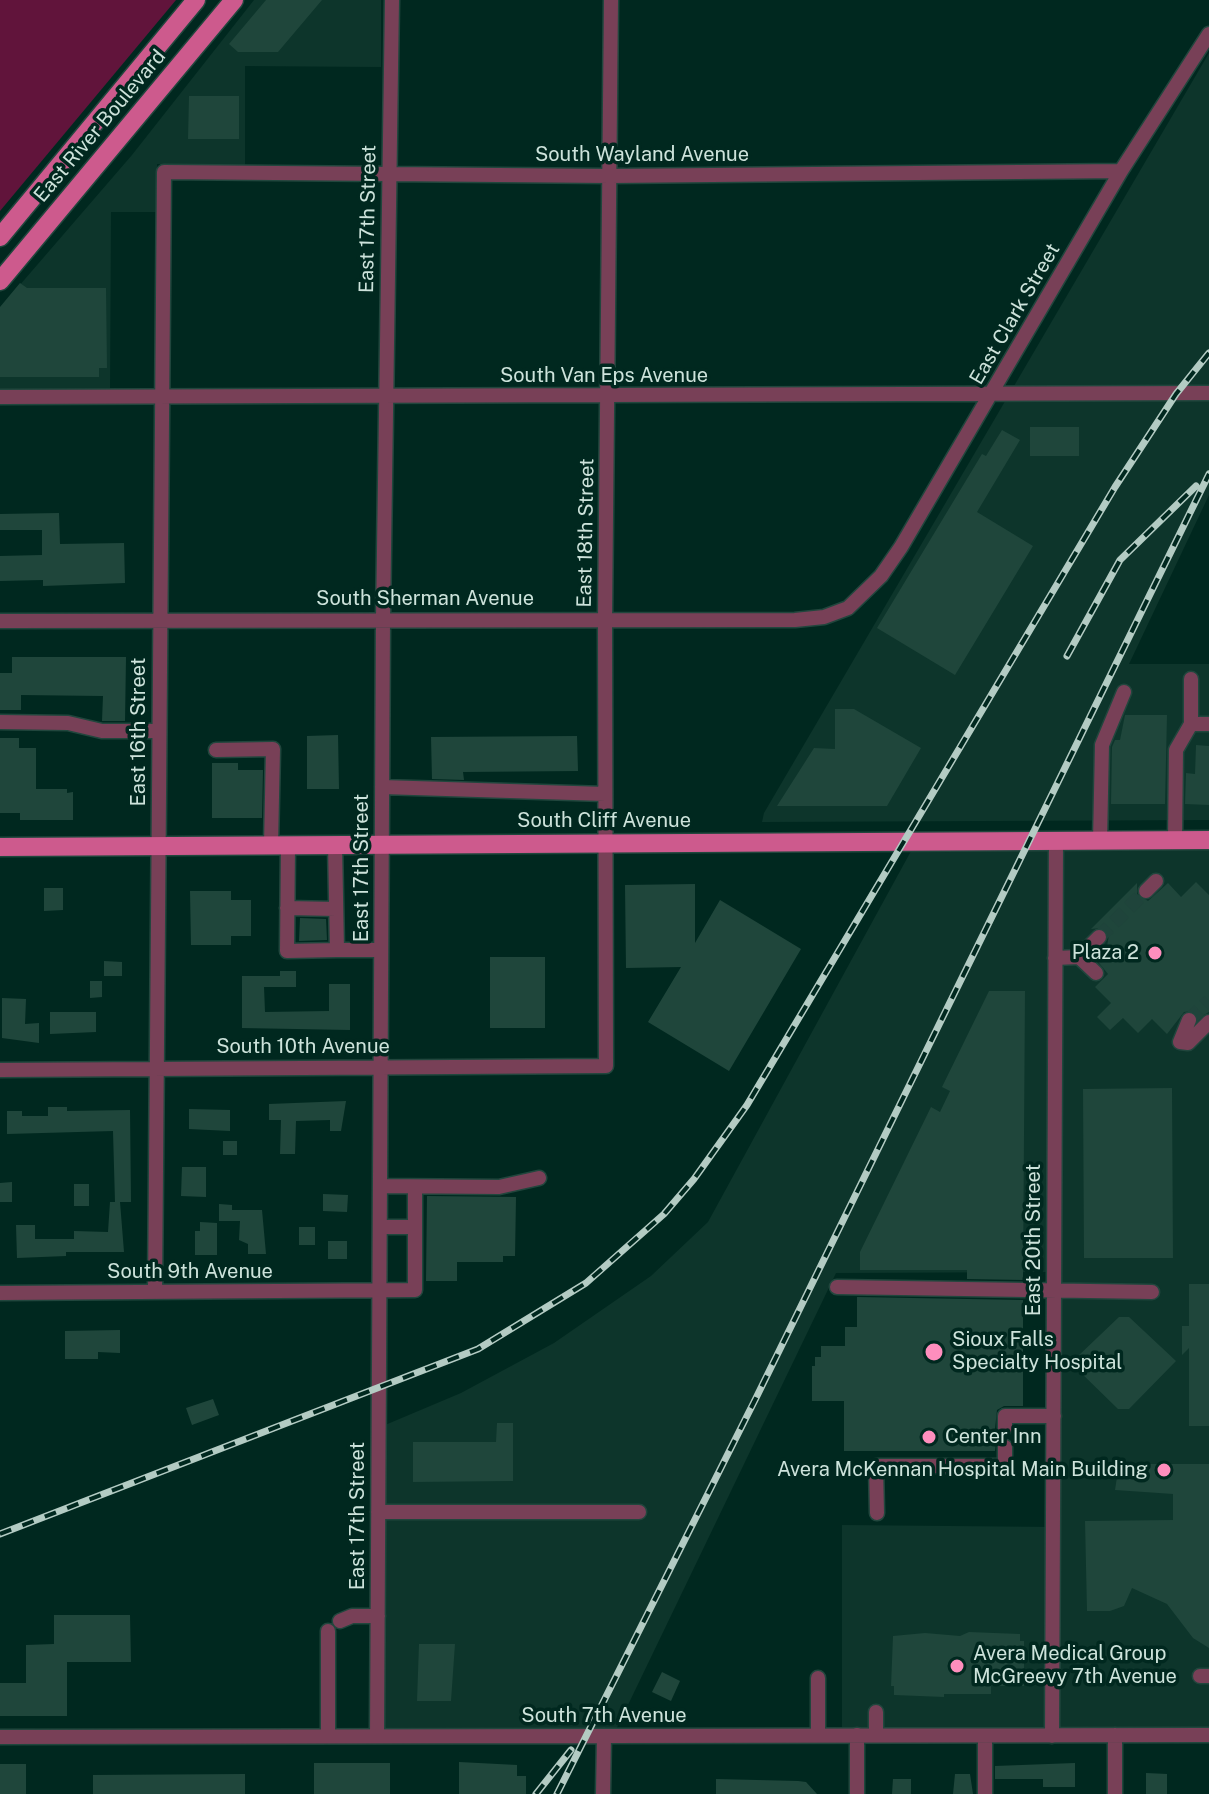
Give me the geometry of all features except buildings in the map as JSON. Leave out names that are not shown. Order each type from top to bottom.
[{"type":"main road","name":"East River Boulevard","points":[[0,237],[196,0]]},
{"type":"main road","name":"East River Boulevard","points":[[0,281],[234,0]]},
{"type":"main road","name":"South Cliff Avenue","points":[[0,847],[1209,840]]},
{"type":"street","name":"East 17th Street","points":[[377,1735],[383,619],[392,0]]},
{"type":"street","name":"East 18th Street","points":[[606,1066],[605,619],[611,0]]},
{"type":"street","name":"East Clark Street","points":[[848,608],[888,566],[1121,171],[1209,34]]},
{"type":"street","name":"South Wayland Avenue","points":[[164,172],[610,176],[1121,171]]},
{"type":"street","name":"East 16th Street","points":[[155,1292],[164,172]]},
{"type":"street","name":"South Van Eps Avenue","points":[[0,397],[1209,393]]},
{"type":"street","name":"South Sherman Avenue","points":[[0,621],[795,620],[824,617],[848,608]]},
{"type":"street","points":[[1175,840],[1176,750],[1191,724],[1191,679]]},
{"type":"street","points":[[1100,841],[1102,745],[1124,692]]},
{"type":"street","points":[[0,722],[68,723],[102,731],[159,731]]},
{"type":"street","points":[[1191,724],[1209,724]]},
{"type":"street","points":[[216,750],[273,749],[287,908],[287,951],[381,950]]},
{"type":"street","points":[[382,787],[605,794]]},
{"type":"street","name":"East 20th Street","points":[[1052,1736],[1056,841]]},
{"type":"street","points":[[335,844],[337,950]]},
{"type":"street","points":[[287,908],[336,909]]},
{"type":"street","points":[[1055,958],[1079,957],[1099,937]]},
{"type":"street","points":[[1079,957],[1096,973]]},
{"type":"street","points":[[1189,1020],[1180,1042],[1188,1043],[1209,1022]]},
{"type":"street","name":"South 10th Avenue","points":[[0,1070],[606,1066]]},
{"type":"street","points":[[380,1186],[499,1187],[539,1178]]},
{"type":"street","points":[[380,1227],[415,1227],[415,1187]]},
{"type":"street","name":"South 9th Avenue","points":[[0,1293],[415,1290],[415,1227]]},
{"type":"street","points":[[837,1287],[1152,1292]]},
{"type":"street","points":[[1005,1428],[1005,1416],[1054,1416]]},
{"type":"street","points":[[877,1513],[876,1466],[1005,1466],[1005,1447]]},
{"type":"street","points":[[378,1512],[639,1512]]},
{"type":"street","points":[[328,1736],[334,1626],[352,1616],[378,1616]]},
{"type":"street","points":[[818,1678],[818,1735]]},
{"type":"street","points":[[876,1712],[876,1735]]},
{"type":"street","points":[[857,1735],[857,1794]]},
{"type":"street","points":[[1115,1735],[1115,1794]]},
{"type":"street","name":"South 7th Avenue","points":[[0,1737],[1209,1735]]},
{"type":"street","points":[[603,1794],[604,1736]]},
{"type":"street","points":[[985,1736],[985,1794]]},
{"type":"shaded area","points":[[0,0],[176,0],[0,211]]},
{"type":"shaded area","points":[[254,0],[381,0],[381,67],[245,66],[245,167],[157,164],[157,212],[111,212],[110,392],[0,393],[0,308],[132,155]]},
{"type":"shaded area","points":[[1209,53],[1209,495],[1129,664],[1209,664],[1209,820],[762,822],[764,813]]},
{"type":"shaded area","points":[[1209,840],[1209,1735],[842,1735],[842,1525],[1053,1527],[1054,1272],[836,1273],[613,1736],[377,1735],[378,1428],[461,1393],[554,1343],[651,1276],[708,1222],[916,842]]},
{"type":"tunnel","points":[[1099,937],[1146,891]]},
{"type":"tunnel","points":[[1189,1020],[1209,1001]]},
{"type":"railway","points":[[0,1534],[478,1349],[586,1283],[664,1214],[694,1179],[747,1105],[1115,487],[1176,394],[1209,353]]},
{"type":"railway","points":[[557,1794],[755,1400],[1209,474]]},
{"type":"railway","points":[[1067,656],[1120,560],[1196,486]]},
{"type":"railway","points":[[536,1794],[571,1750]]},
{"type":"place","name":"Plaza 2","points":[[1155,953]]},
{"type":"place","name":"Sioux Falls Specialty Hospital","points":[[934,1352]]},
{"type":"place","name":"Center Inn","points":[[929,1437]]},
{"type":"place","name":"Avera McKennan Hospital Main Building","points":[[1164,1470]]},
{"type":"place","name":"Avera Medical Group McGreevy 7th Avenue","points":[[957,1666]]}]
